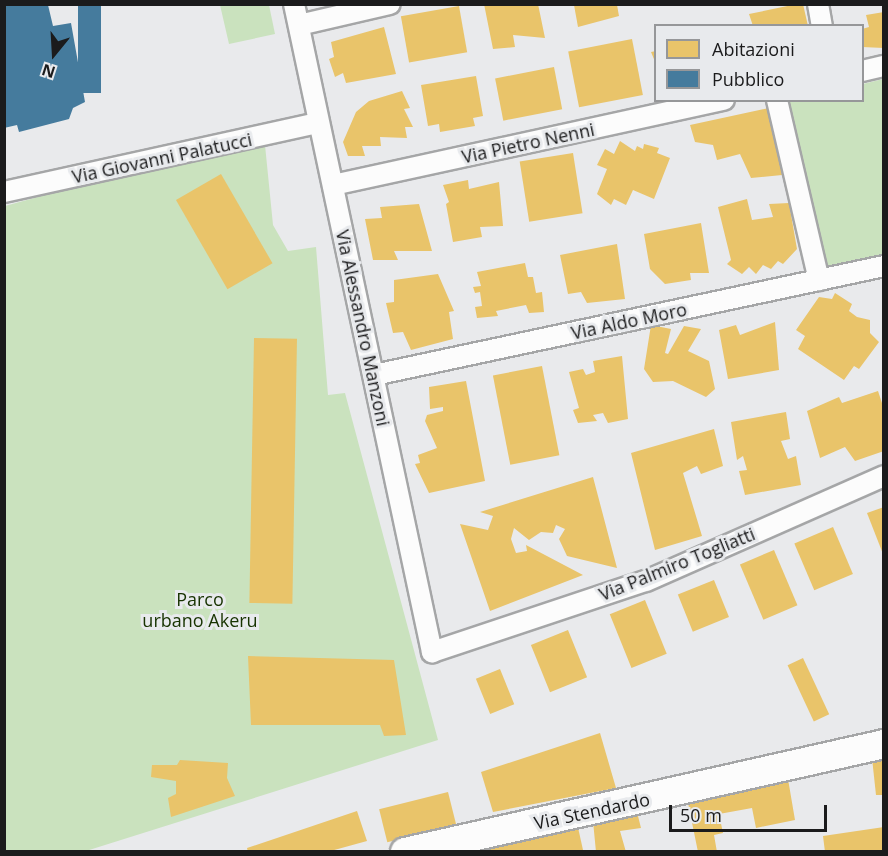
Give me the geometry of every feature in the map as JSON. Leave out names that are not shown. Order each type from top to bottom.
[{"type":"street","name":"Via Alessandro Manzoni","points":[[294,4],[432,652]]},
{"type":"street","points":[[299,25],[390,4]]},
{"type":"street","points":[[818,4],[822,24]]},
{"type":"street","points":[[864,70],[884,66]]},
{"type":"street","name":"Via Pietro Nenni","points":[[333,185],[715,102]]},
{"type":"street","points":[[777,102],[819,280]]},
{"type":"street","name":"Via Giovanni Palatucci","points":[[4,192],[319,123]]},
{"type":"street","name":"Via Aldo Moro","points":[[374,375],[819,280],[883,270]]},
{"type":"street","name":"Via Palmiro Togliatti","points":[[432,652],[645,581],[884,476]]},
{"type":"street","name":"Via Stendardo","points":[[405,852],[469,845],[884,744]]},
{"type":"green space","points":[[220,5],[269,5],[275,34],[229,44]]},
{"type":"green space","points":[[883,79],[883,259],[827,272],[787,102],[864,102],[864,84]]},
{"type":"green space","name":"Parco urbano Akeru","points":[[264,135],[273,225],[288,251],[316,247],[328,395],[345,393],[438,740],[86,851],[5,851],[5,206]]},
{"type":"building: Abitazioni","points":[[484,4],[538,4],[545,38],[513,35],[515,47],[493,49]]},
{"type":"building: Abitazioni","points":[[803,4],[808,24],[752,24],[749,14]]},
{"type":"building: Abitazioni","points":[[574,5],[617,5],[619,16],[578,27]]},
{"type":"building: Abitazioni","points":[[459,6],[467,52],[409,63],[401,16]]},
{"type":"building: Abitazioni","points":[[884,12],[884,48],[864,47],[864,28],[869,27],[866,15]]},
{"type":"building: Abitazioni","points":[[384,27],[396,74],[346,83],[343,73],[335,77],[329,59],[334,57],[331,42]]},
{"type":"building: Abitazioni","points":[[632,39],[643,95],[579,107],[568,51]]},
{"type":"building: Abitazioni","points":[[554,67],[562,109],[503,121],[495,78]]},
{"type":"building: Abitazioni","points":[[476,76],[483,116],[473,118],[475,126],[440,132],[439,124],[428,126],[421,85]]},
{"type":"building: Abitazioni","points":[[402,91],[410,108],[404,109],[413,127],[405,127],[407,138],[380,137],[381,146],[362,146],[365,156],[348,156],[343,142],[356,112],[369,101]]},
{"type":"building: Abitazioni","points":[[769,108],[782,175],[751,178],[740,154],[717,160],[713,145],[695,142],[690,125]]},
{"type":"building: Abitazioni","points":[[620,141],[635,151],[637,146],[643,149],[644,144],[659,148],[657,153],[670,158],[654,199],[633,190],[626,205],[614,199],[611,205],[597,194],[607,169],[597,165],[605,149],[614,154]]},
{"type":"building: Abitazioni","points":[[573,153],[583,213],[529,222],[520,161]]},
{"type":"building: Abitazioni","points":[[221,174],[272,263],[227,289],[176,200]]},
{"type":"building: Abitazioni","points":[[468,180],[469,189],[499,182],[503,226],[480,227],[482,237],[453,242],[446,204],[449,202],[443,185]]},
{"type":"building: Abitazioni","points":[[747,199],[752,220],[773,217],[769,204],[789,203],[797,249],[783,264],[778,261],[771,269],[763,265],[756,274],[749,267],[742,274],[727,264],[731,260],[718,207]]},
{"type":"building: Abitazioni","points":[[419,204],[432,251],[394,251],[398,260],[373,260],[365,219],[382,218],[380,207]]},
{"type":"building: Abitazioni","points":[[701,223],[709,273],[690,273],[691,280],[665,284],[650,269],[644,234]]},
{"type":"building: Abitazioni","points":[[617,244],[625,299],[587,303],[581,292],[568,294],[560,255]]},
{"type":"building: Abitazioni","points":[[525,263],[528,277],[533,277],[536,293],[542,292],[544,312],[529,313],[526,305],[496,311],[498,316],[477,318],[475,307],[482,306],[480,292],[475,293],[473,287],[481,286],[477,272]]},
{"type":"building: Abitazioni","points":[[438,274],[454,311],[449,312],[453,339],[411,350],[403,332],[393,333],[386,303],[394,302],[394,280]]},
{"type":"building: Abitazioni","points":[[835,293],[852,304],[849,311],[857,317],[870,320],[870,333],[879,342],[859,369],[854,366],[844,380],[798,349],[805,336],[796,330],[819,297],[832,299]]},
{"type":"building: Abitazioni","points":[[775,322],[779,370],[728,379],[719,330],[736,325],[740,335]]},
{"type":"building: Abitazioni","points":[[651,325],[671,329],[665,353],[668,354],[684,326],[701,329],[688,351],[709,361],[715,389],[706,397],[673,381],[653,382],[644,369]]},
{"type":"building: Abitazioni","points":[[254,338],[297,339],[292,604],[249,603]]},
{"type":"building: Abitazioni","points":[[622,356],[628,419],[608,423],[603,413],[593,415],[597,421],[578,423],[573,410],[579,408],[569,372],[583,369],[586,375],[595,372],[593,361]]},
{"type":"building: Abitazioni","points":[[542,366],[559,455],[510,465],[493,376]]},
{"type":"building: Abitazioni","points":[[466,381],[485,481],[429,493],[415,464],[420,463],[418,455],[437,448],[425,421],[427,415],[443,411],[443,407],[430,409],[429,387]]},
{"type":"building: Abitazioni","points":[[878,391],[884,409],[884,451],[855,461],[845,447],[820,458],[807,411],[839,397],[842,403]]},
{"type":"building: Abitazioni","points":[[786,412],[790,439],[781,441],[788,459],[796,456],[801,485],[745,495],[739,471],[747,470],[743,456],[737,460],[731,422]]},
{"type":"building: Abitazioni","points":[[714,429],[723,466],[701,474],[697,466],[683,473],[702,536],[655,550],[631,453]]},
{"type":"building: Abitazioni","points":[[593,477],[617,568],[567,556],[559,539],[565,529],[556,525],[553,533],[541,532],[529,540],[514,528],[511,539],[516,553],[527,551],[526,545],[583,575],[490,611],[460,524],[488,530],[493,516],[480,512]]},
{"type":"building: Abitazioni","points":[[884,507],[884,554],[883,554],[867,513]]},
{"type":"building: Abitazioni","points":[[833,527],[853,574],[814,590],[794,543]]},
{"type":"building: Abitazioni","points":[[774,550],[797,605],[763,620],[740,564]]},
{"type":"building: Abitazioni","points":[[714,580],[729,617],[693,632],[678,595]]},
{"type":"building: Abitazioni","points":[[645,600],[667,654],[631,668],[610,614]]},
{"type":"building: Abitazioni","points":[[568,630],[587,677],[550,692],[531,645]]},
{"type":"building: Abitazioni","points":[[248,656],[394,660],[406,735],[384,736],[380,725],[251,725]]},
{"type":"building: Abitazioni","points":[[803,658],[829,714],[814,721],[788,665]]},
{"type":"building: Abitazioni","points":[[500,669],[514,704],[490,714],[476,679]]},
{"type":"building: Abitazioni","points":[[600,733],[616,788],[493,812],[481,772]]},
{"type":"building: Abitazioni","points":[[884,757],[884,795],[876,795],[872,758]]},
{"type":"building: Abitazioni","points":[[180,760],[228,763],[227,778],[235,796],[171,817],[168,798],[176,794],[176,781],[151,777],[152,765],[177,765]]},
{"type":"building: Abitazioni","points":[[788,779],[795,820],[756,828],[752,808],[719,814],[723,833],[714,835],[717,852],[698,852],[687,798]]},
{"type":"building: Abitazioni","points":[[448,792],[456,825],[387,842],[379,809]]},
{"type":"building: Abitazioni","points":[[357,811],[367,841],[327,852],[248,852],[247,848]]},
{"type":"building: Abitazioni","points":[[637,812],[641,828],[620,831],[626,852],[596,852],[593,821]]},
{"type":"building: Abitazioni","points":[[577,823],[583,850],[481,852],[480,845]]},
{"type":"building: Abitazioni","points":[[884,827],[884,850],[825,852],[823,836]]},
{"type":"building: Pubblico","points":[[4,5],[48,5],[53,26],[71,23],[85,102],[73,108],[69,119],[19,132],[17,125],[4,128]]},
{"type":"building: Pubblico","points":[[78,5],[101,5],[101,93],[78,93]]}]
